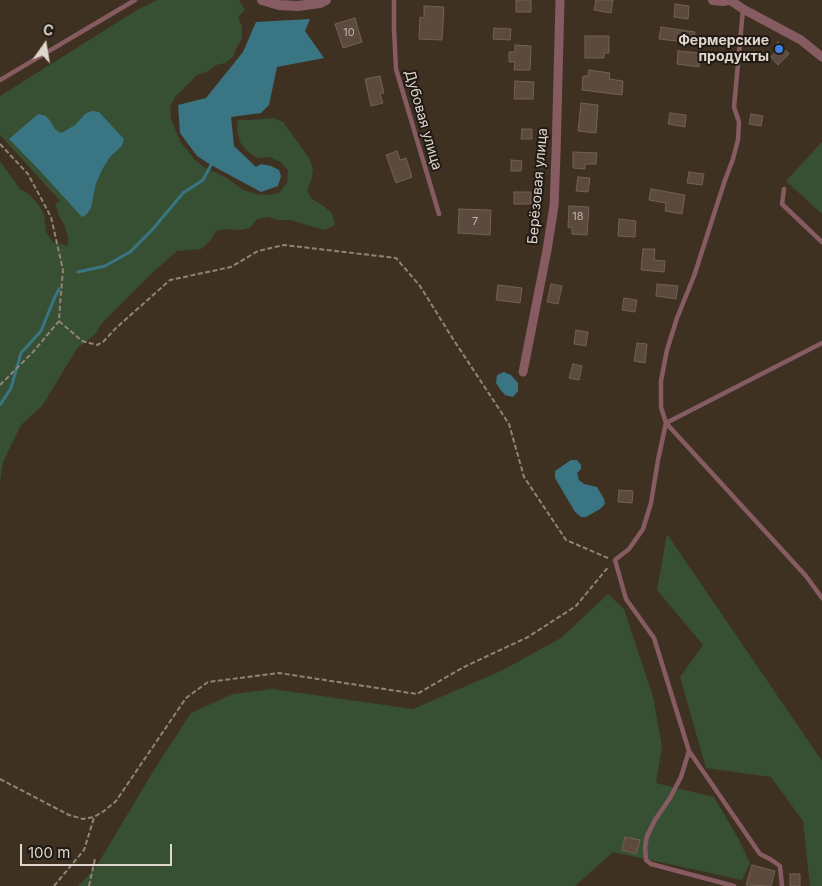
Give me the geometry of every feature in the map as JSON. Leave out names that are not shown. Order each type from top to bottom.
[{"type":"street","points":[[262,0],[279,5],[298,6],[320,3],[326,0]]},
{"type":"street","name":"Берёзовая улица","points":[[523,372],[554,206],[560,0]]},
{"type":"street","points":[[713,0],[729,0],[801,40],[822,57]]},
{"type":"lane","points":[[0,80],[135,0]]},
{"type":"lane","name":"Дубовая улица","points":[[394,0],[396,69],[439,214]]},
{"type":"lane","points":[[743,9],[734,107],[739,122],[738,140],[734,159],[725,180],[694,276],[677,318],[661,382],[661,407],[666,423],[806,576],[822,598]]},
{"type":"lane","points":[[784,189],[782,204],[822,242]]},
{"type":"lane","points":[[666,423],[822,344]]},
{"type":"lane","points":[[666,423],[658,460],[652,503],[643,529],[629,549],[614,560],[626,599],[654,638],[688,751],[760,854],[780,866],[782,886]]},
{"type":"lane","points":[[688,751],[681,777],[647,836],[646,860],[651,864],[734,886]]},
{"type":"path","points":[[0,144],[28,174],[51,217],[63,270],[59,321],[33,352],[0,386]]},
{"type":"path","points":[[0,779],[69,815],[83,819],[94,817],[116,802],[186,698],[208,682],[279,673],[417,694],[464,667],[528,637],[576,606],[614,560],[566,540],[524,477],[509,424],[452,339],[420,286],[396,258],[284,245],[258,251],[231,267],[170,280],[103,342],[97,345],[82,341],[59,321]]},
{"type":"path","points":[[54,886],[84,850],[94,817]]},
{"type":"path","points":[[89,886],[95,859]]},
{"type":"green space","points":[[157,0],[239,0],[245,10],[238,17],[242,26],[242,38],[233,57],[225,63],[216,65],[207,72],[197,75],[175,97],[170,107],[171,119],[180,141],[195,160],[204,167],[225,177],[244,190],[267,195],[279,193],[287,183],[288,170],[280,162],[269,157],[257,158],[247,151],[240,142],[237,131],[238,120],[273,118],[283,122],[309,158],[313,168],[312,178],[307,190],[312,199],[332,213],[335,225],[324,230],[290,220],[268,217],[257,219],[250,228],[216,231],[210,241],[201,249],[177,251],[102,323],[96,333],[78,347],[42,406],[21,425],[3,462],[0,482],[0,161],[20,189],[30,195],[38,204],[44,214],[46,232],[53,242],[68,246],[68,237],[55,204],[60,201],[0,135],[0,96],[137,10]],"holes":[[[38,114],[51,122],[55,129],[61,133],[75,125],[85,114],[122,146],[110,157],[102,170],[96,184],[93,199],[41,172],[10,140]]]},
{"type":"green space","points":[[822,142],[822,214],[786,181]]},
{"type":"green space","points":[[667,534],[822,761],[822,886],[810,886],[803,821],[771,777],[706,768],[680,677],[703,645],[657,590]]},
{"type":"green space","points":[[608,594],[624,609],[653,697],[662,746],[656,783],[714,797],[750,863],[742,880],[613,852],[575,886],[78,886],[96,867],[154,770],[191,713],[233,694],[272,689],[413,709],[503,670],[561,638]]},
{"type":"water","points":[[310,19],[305,31],[324,58],[277,67],[269,105],[261,113],[231,117],[234,146],[256,167],[261,164],[279,170],[281,176],[278,186],[261,192],[197,156],[180,133],[178,105],[206,98],[243,52],[256,22]]},
{"type":"water","points":[[92,111],[99,112],[124,139],[122,146],[110,157],[102,170],[96,184],[91,208],[82,217],[9,139],[38,114],[46,116],[55,129],[61,133],[75,125],[85,114]]},
{"type":"water","points":[[504,372],[511,375],[518,383],[518,391],[513,397],[505,395],[496,383],[497,375]]},
{"type":"water","points":[[571,460],[577,460],[581,465],[581,469],[577,473],[579,480],[584,484],[597,487],[604,499],[605,504],[600,509],[586,517],[581,517],[575,512],[555,478],[555,471]]},
{"type":"building","points":[[516,0],[531,0],[531,12],[516,12]]},
{"type":"building","points":[[596,0],[613,0],[611,13],[594,10]]},
{"type":"building","points":[[675,4],[689,6],[688,19],[674,17]]},
{"type":"building","points":[[424,6],[444,7],[442,40],[419,39],[420,17],[424,18]]},
{"type":"building","points":[[355,18],[362,42],[343,48],[335,24]]},
{"type":"building","points":[[661,27],[695,32],[694,43],[659,39]]},
{"type":"building","points":[[494,28],[511,29],[510,40],[493,39]]},
{"type":"building","points":[[585,36],[609,36],[609,53],[604,53],[604,58],[585,58]]},
{"type":"building","points":[[778,42],[789,54],[778,65],[771,57],[777,50],[774,47]]},
{"type":"building","points":[[515,45],[531,46],[530,70],[514,70],[515,62],[509,62],[509,52],[515,52]]},
{"type":"building","points":[[678,51],[700,53],[699,67],[677,64]]},
{"type":"building","points":[[589,70],[610,73],[609,79],[623,81],[622,95],[582,90],[583,76],[588,76]]},
{"type":"building","points":[[380,76],[384,93],[380,94],[383,103],[371,106],[365,79]]},
{"type":"building","points":[[515,81],[534,82],[533,99],[514,99]]},
{"type":"building","points":[[581,103],[598,105],[596,133],[578,131]]},
{"type":"building","points":[[670,113],[686,115],[685,127],[668,124]]},
{"type":"building","points":[[751,114],[763,116],[761,126],[749,124]]},
{"type":"building","points":[[522,129],[532,129],[532,139],[521,139]]},
{"type":"building","points":[[397,151],[400,160],[406,158],[412,177],[396,183],[386,155]]},
{"type":"building","points":[[573,152],[597,153],[596,164],[585,164],[585,169],[573,168]]},
{"type":"building","points":[[511,160],[522,161],[521,171],[511,171]]},
{"type":"building","points":[[689,172],[704,174],[702,185],[687,183]]},
{"type":"building","points":[[578,177],[590,178],[588,192],[576,191]]},
{"type":"building","points":[[651,189],[685,195],[682,214],[665,211],[666,203],[649,200]]},
{"type":"building","points":[[514,192],[531,192],[531,204],[514,204]]},
{"type":"building","points":[[569,206],[589,207],[587,235],[572,234],[572,228],[568,227]]},
{"type":"building","points":[[459,209],[491,210],[490,235],[458,233]]},
{"type":"building","points":[[619,219],[636,221],[635,237],[618,236]]},
{"type":"building","points":[[643,249],[655,249],[654,260],[665,261],[664,272],[641,270]]},
{"type":"building","points":[[551,284],[562,286],[558,304],[547,302]]},
{"type":"building","points":[[657,284],[678,286],[676,299],[656,296]]},
{"type":"building","points":[[498,285],[522,288],[520,303],[496,300]]},
{"type":"building","points":[[624,298],[637,300],[635,312],[622,310]]},
{"type":"building","points":[[576,330],[588,332],[586,346],[574,344]]},
{"type":"building","points":[[637,343],[647,344],[645,363],[634,361]]},
{"type":"building","points":[[573,364],[582,366],[579,380],[569,378]]},
{"type":"building","points":[[619,490],[633,491],[632,503],[618,502]]},
{"type":"building","points":[[625,837],[640,840],[636,854],[622,850]]},
{"type":"building","points":[[752,865],[775,871],[771,886],[746,885]]},
{"type":"building","points":[[790,874],[800,874],[800,886],[790,886]]},
{"type":"waterway","points":[[78,272],[105,266],[130,252],[152,230],[183,193],[203,180],[212,163]]},
{"type":"waterway","points":[[0,405],[11,388],[21,353],[41,331],[59,289]]},
{"type":"place","name":"Фермерские продукты","points":[[779,49]]}]
